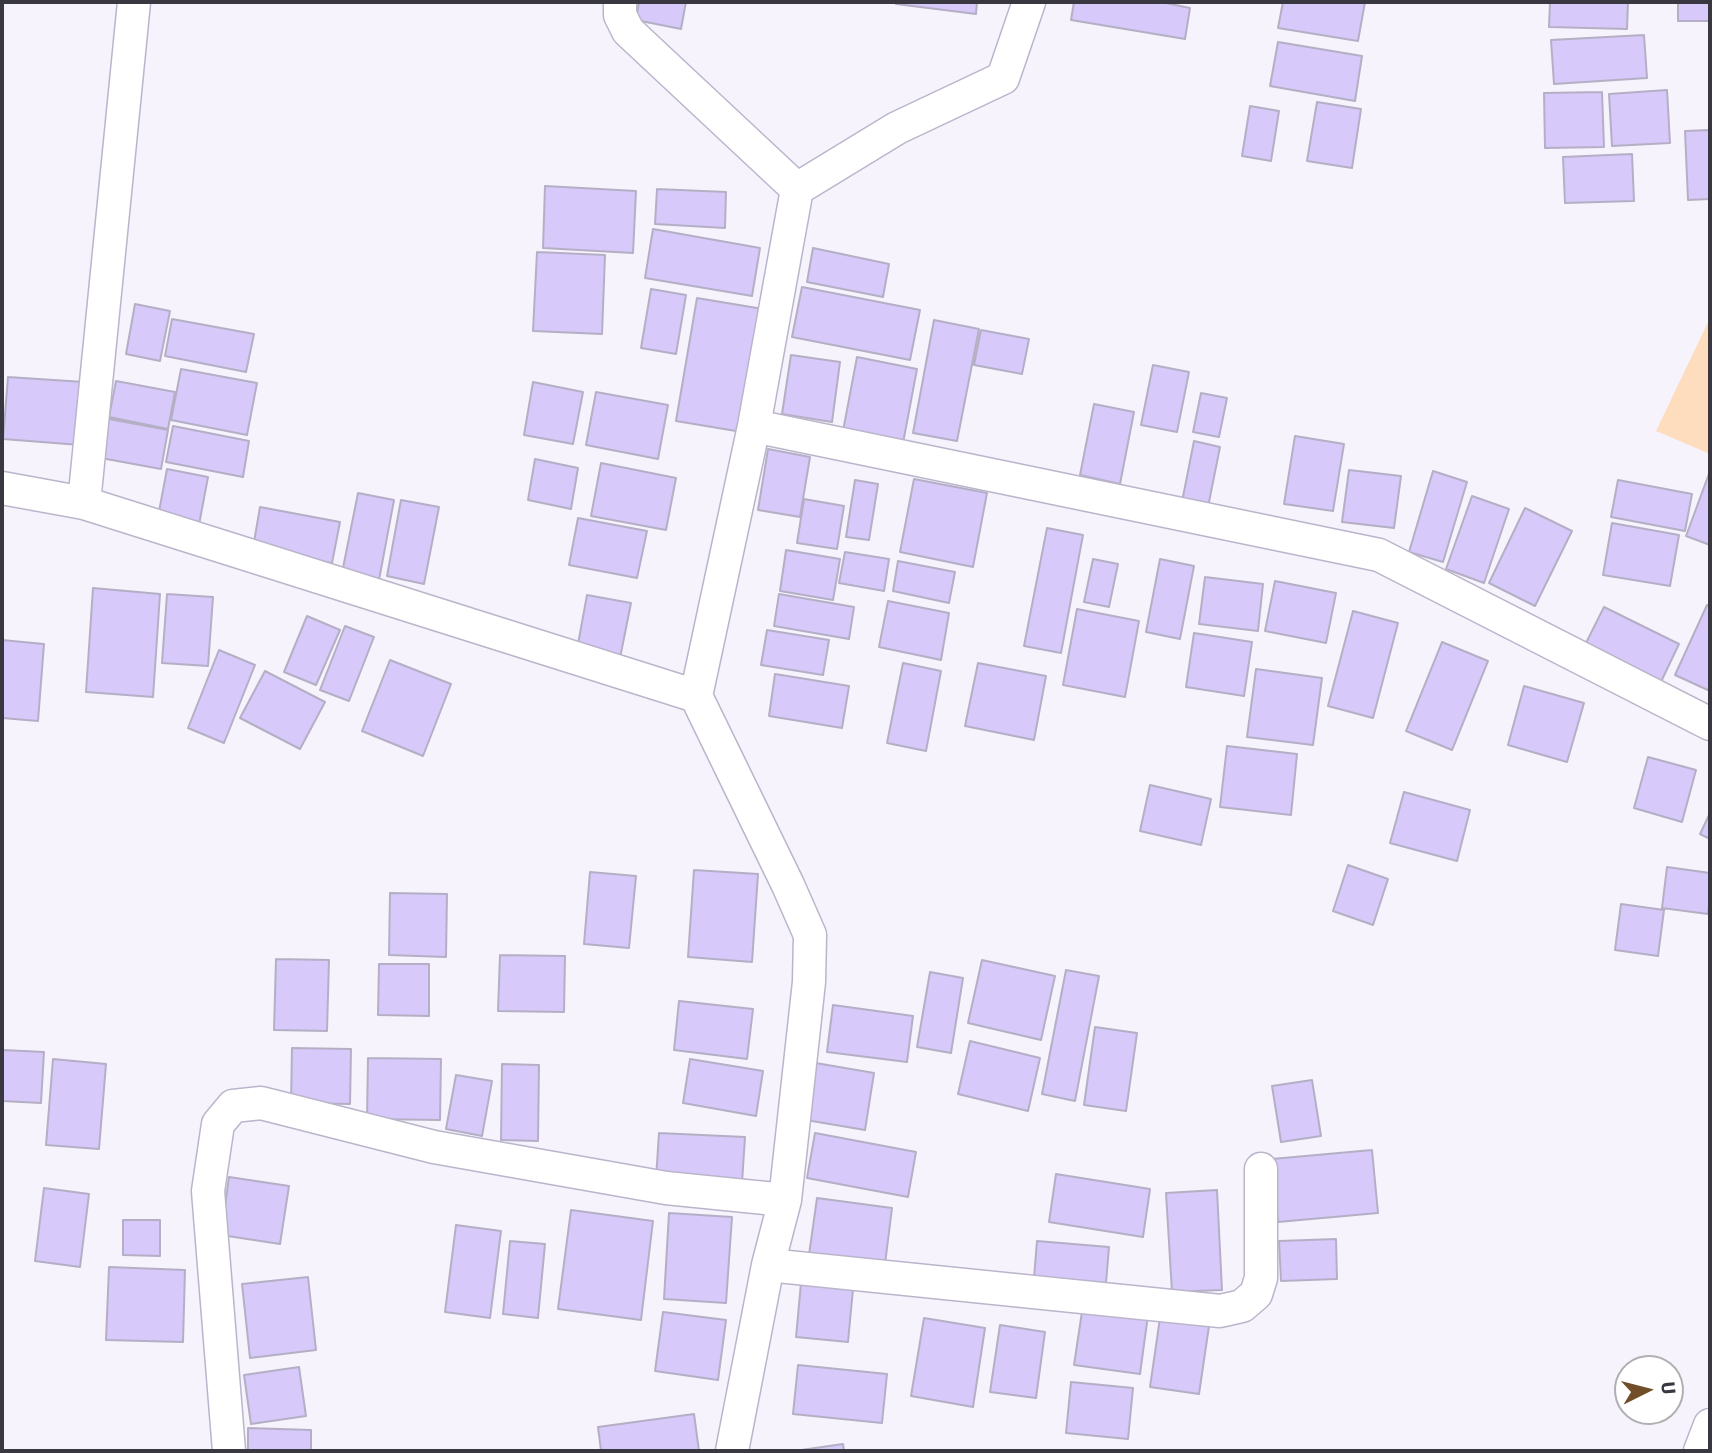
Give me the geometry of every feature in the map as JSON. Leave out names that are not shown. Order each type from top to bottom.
[{"type":"street","points":[[84,503],[134,2]]},
{"type":"street","points":[[620,2],[620,15],[628,31],[797,189]]},
{"type":"street","points":[[732,1451],[768,1265],[785,1200],[809,982],[810,935],[696,696],[754,426],[797,189],[897,128],[1003,78],[1029,2]]},
{"type":"street","points":[[754,426],[1379,555],[1710,724]]},
{"type":"street","points":[[2,488],[84,503],[696,696]]},
{"type":"street","points":[[229,1451],[208,1191],[218,1124],[233,1106],[261,1103],[434,1147],[666,1188],[785,1200]]},
{"type":"street","points":[[768,1265],[1220,1311],[1242,1306],[1256,1294],[1261,1278],[1261,1169]]},
{"type":"street","points":[[1700,1451],[1710,1424]]},
{"type":"shaded area","points":[[1710,318],[1710,454],[1656,431]]},
{"type":"building","points":[[639,2],[686,2],[681,29],[636,20]]},
{"type":"building","points":[[896,2],[977,2],[976,14]]},
{"type":"building","points":[[1074,2],[1161,2],[1190,8],[1185,39],[1071,20]]},
{"type":"building","points":[[1283,2],[1365,2],[1358,41],[1278,28]]},
{"type":"building","points":[[1550,2],[1628,2],[1627,29],[1549,27]]},
{"type":"building","points":[[1678,2],[1710,2],[1710,21],[1678,21]]},
{"type":"building","points":[[1644,35],[1647,78],[1554,84],[1551,40]]},
{"type":"building","points":[[1278,42],[1362,56],[1355,101],[1270,86]]},
{"type":"building","points":[[1667,90],[1670,143],[1612,146],[1609,94]]},
{"type":"building","points":[[1602,92],[1604,147],[1545,148],[1544,93]]},
{"type":"building","points":[[1317,102],[1361,109],[1352,168],[1307,161]]},
{"type":"building","points":[[1250,106],[1279,111],[1271,161],[1242,156]]},
{"type":"building","points":[[1710,130],[1710,199],[1688,200],[1685,131]]},
{"type":"building","points":[[1632,154],[1634,201],[1565,203],[1563,157]]},
{"type":"building","points":[[545,186],[636,191],[633,253],[543,248]]},
{"type":"building","points":[[657,189],[726,192],[725,228],[655,224]]},
{"type":"building","points":[[653,229],[760,248],[752,296],[645,278]]},
{"type":"building","points":[[813,248],[889,264],[883,297],[807,282]]},
{"type":"building","points":[[537,252],[605,255],[602,334],[533,331]]},
{"type":"building","points":[[802,287],[920,310],[910,360],[792,337]]},
{"type":"building","points":[[651,289],[686,295],[676,354],[641,348]]},
{"type":"building","points":[[697,298],[763,309],[742,432],[676,421]]},
{"type":"building","points":[[135,304],[170,311],[160,361],[126,354]]},
{"type":"building","points":[[172,319],[254,334],[246,372],[165,356]]},
{"type":"building","points":[[934,320],[979,329],[957,441],[913,433]]},
{"type":"building","points":[[981,330],[1029,339],[1022,374],[974,365]]},
{"type":"building","points":[[791,355],[840,362],[832,422],[782,414]]},
{"type":"building","points":[[857,357],[917,369],[903,443],[843,431]]},
{"type":"building","points":[[1153,365],[1189,372],[1177,432],[1141,425]]},
{"type":"building","points":[[181,369],[257,383],[247,435],[171,420]]},
{"type":"building","points":[[8,377],[84,382],[80,445],[3,439]]},
{"type":"building","points":[[116,381],[175,392],[168,429],[109,417]]},
{"type":"building","points":[[533,382],[583,392],[573,444],[524,435]]},
{"type":"building","points":[[596,392],[668,405],[658,459],[586,445]]},
{"type":"building","points":[[1201,393],[1227,398],[1219,437],[1193,432]]},
{"type":"building","points":[[1094,404],[1134,412],[1120,484],[1080,475]]},
{"type":"building","points":[[109,419],[168,430],[161,469],[101,458]]},
{"type":"building","points":[[173,426],[249,441],[243,477],[166,462]]},
{"type":"building","points":[[1295,436],[1344,444],[1333,511],[1284,504]]},
{"type":"building","points":[[1194,441],[1220,447],[1207,512],[1181,507]]},
{"type":"building","points":[[768,449],[810,457],[800,517],[758,510]]},
{"type":"building","points":[[535,459],[578,468],[571,509],[528,500]]},
{"type":"building","points":[[601,463],[676,478],[666,530],[591,516]]},
{"type":"building","points":[[167,469],[208,477],[198,530],[157,522]]},
{"type":"building","points":[[1349,470],[1401,476],[1394,528],[1342,522]]},
{"type":"building","points":[[1433,471],[1467,482],[1443,562],[1409,552]]},
{"type":"building","points":[[1710,471],[1710,545],[1686,536]]},
{"type":"building","points":[[914,479],[987,493],[973,567],[900,552]]},
{"type":"building","points":[[855,480],[878,484],[869,540],[846,537]]},
{"type":"building","points":[[1618,480],[1692,494],[1685,531],[1611,517]]},
{"type":"building","points":[[358,493],[394,500],[379,580],[342,573]]},
{"type":"building","points":[[1472,496],[1509,509],[1484,583],[1446,569]]},
{"type":"building","points":[[804,499],[844,506],[837,549],[797,543]]},
{"type":"building","points":[[401,500],[439,507],[424,584],[387,576]]},
{"type":"building","points":[[260,507],[340,522],[332,563],[253,548]]},
{"type":"building","points":[[1525,508],[1572,531],[1535,606],[1489,583]]},
{"type":"building","points":[[578,518],[647,531],[637,578],[569,565]]},
{"type":"building","points":[[1612,523],[1679,535],[1670,586],[1603,575]]},
{"type":"building","points":[[1047,528],[1083,535],[1061,653],[1024,646]]},
{"type":"building","points":[[786,550],[840,559],[833,600],[780,591]]},
{"type":"building","points":[[845,552],[889,559],[884,591],[839,583]]},
{"type":"building","points":[[1093,559],[1118,564],[1109,607],[1084,602]]},
{"type":"building","points":[[1160,559],[1194,566],[1180,639],[1146,632]]},
{"type":"building","points":[[898,561],[955,572],[949,603],[893,591]]},
{"type":"building","points":[[1205,577],[1263,584],[1258,631],[1199,624]]},
{"type":"building","points":[[1275,581],[1336,593],[1326,643],[1265,631]]},
{"type":"building","points":[[93,588],[160,594],[153,697],[86,692]]},
{"type":"building","points":[[167,594],[213,597],[208,666],[162,663]]},
{"type":"building","points":[[779,594],[854,607],[849,639],[774,626]]},
{"type":"building","points":[[587,595],[631,603],[619,663],[576,655]]},
{"type":"building","points":[[888,601],[949,613],[941,660],[879,647]]},
{"type":"building","points":[[1707,605],[1710,607],[1710,691],[1675,675]]},
{"type":"building","points":[[1604,607],[1679,644],[1659,686],[1583,649]]},
{"type":"building","points":[[1077,609],[1139,621],[1125,697],[1063,685]]},
{"type":"building","points":[[1353,611],[1398,623],[1373,718],[1328,706]]},
{"type":"building","points":[[307,616],[340,630],[316,685],[284,672]]},
{"type":"building","points":[[345,626],[374,637],[349,701],[320,690]]},
{"type":"building","points":[[767,630],[829,640],[823,675],[761,665]]},
{"type":"building","points":[[1194,633],[1252,642],[1244,696],[1186,687]]},
{"type":"building","points":[[2,640],[44,644],[38,721],[2,718]]},
{"type":"building","points":[[1442,642],[1488,661],[1452,750],[1406,731]]},
{"type":"building","points":[[219,650],[255,665],[224,743],[188,728]]},
{"type":"building","points":[[390,660],[451,684],[423,756],[362,731]]},
{"type":"building","points":[[903,663],[941,671],[926,751],[887,743]]},
{"type":"building","points":[[978,663],[1046,676],[1034,740],[965,726]]},
{"type":"building","points":[[1256,669],[1322,678],[1313,745],[1247,737]]},
{"type":"building","points":[[265,671],[325,702],[300,749],[240,718]]},
{"type":"building","points":[[775,674],[849,686],[842,728],[769,716]]},
{"type":"building","points":[[1524,686],[1584,703],[1567,762],[1508,745]]},
{"type":"building","points":[[1227,746],[1297,754],[1291,815],[1220,807]]},
{"type":"building","points":[[1648,757],[1696,770],[1682,822],[1634,808]]},
{"type":"building","points":[[1150,785],[1211,799],[1201,845],[1140,831]]},
{"type":"building","points":[[1404,792],[1470,810],[1457,861],[1390,843]]},
{"type":"building","points":[[1710,813],[1710,839],[1700,834]]},
{"type":"building","points":[[1348,865],[1388,879],[1373,925],[1333,911]]},
{"type":"building","points":[[1667,867],[1710,873],[1708,914],[1662,908]]},
{"type":"building","points":[[694,870],[758,874],[752,962],[688,957]]},
{"type":"building","points":[[590,872],[636,876],[629,948],[584,944]]},
{"type":"building","points":[[390,893],[447,894],[446,957],[389,955]]},
{"type":"building","points":[[1621,904],[1664,910],[1658,956],[1615,950]]},
{"type":"building","points":[[500,955],[565,956],[564,1012],[498,1011]]},
{"type":"building","points":[[276,959],[329,960],[327,1031],[274,1030]]},
{"type":"building","points":[[982,960],[1055,976],[1041,1040],[968,1023]]},
{"type":"building","points":[[379,964],[429,964],[429,1016],[378,1015]]},
{"type":"building","points":[[1066,970],[1099,976],[1075,1101],[1042,1094]]},
{"type":"building","points":[[930,972],[963,978],[951,1053],[917,1047]]},
{"type":"building","points":[[679,1001],[753,1009],[747,1059],[674,1050]]},
{"type":"building","points":[[833,1005],[913,1016],[907,1062],[827,1052]]},
{"type":"building","points":[[1095,1027],[1137,1033],[1126,1111],[1084,1105]]},
{"type":"building","points":[[970,1041],[1040,1058],[1028,1111],[958,1094]]},
{"type":"building","points":[[292,1048],[351,1049],[350,1104],[291,1103]]},
{"type":"building","points":[[3,1050],[44,1052],[41,1103],[2,1101]]},
{"type":"building","points":[[368,1058],[441,1059],[440,1120],[367,1119]]},
{"type":"building","points":[[53,1059],[106,1064],[99,1149],[46,1145]]},
{"type":"building","points":[[690,1059],[763,1071],[756,1116],[683,1103]]},
{"type":"building","points":[[810,1062],[874,1073],[865,1130],[800,1119]]},
{"type":"building","points":[[502,1064],[539,1065],[538,1141],[501,1140]]},
{"type":"building","points":[[456,1075],[492,1081],[482,1136],[446,1129]]},
{"type":"building","points":[[1312,1080],[1321,1136],[1281,1142],[1272,1086]]},
{"type":"building","points":[[659,1133],[745,1137],[742,1183],[656,1179]]},
{"type":"building","points":[[815,1133],[916,1152],[908,1197],[807,1178]]},
{"type":"building","points":[[1372,1150],[1378,1213],[1278,1222],[1272,1159]]},
{"type":"building","points":[[1056,1174],[1150,1189],[1143,1237],[1049,1222]]},
{"type":"building","points":[[229,1177],[289,1186],[280,1244],[221,1235]]},
{"type":"building","points":[[44,1188],[89,1194],[80,1267],[35,1261]]},
{"type":"building","points":[[1217,1190],[1222,1290],[1172,1292],[1166,1193]]},
{"type":"building","points":[[817,1198],[892,1208],[885,1264],[809,1255]]},
{"type":"building","points":[[571,1210],[653,1221],[641,1320],[558,1309]]},
{"type":"building","points":[[669,1213],[732,1217],[726,1303],[664,1299]]},
{"type":"building","points":[[123,1220],[160,1220],[160,1256],[123,1255]]},
{"type":"building","points":[[456,1225],[501,1231],[490,1318],[445,1312]]},
{"type":"building","points":[[1336,1239],[1337,1279],[1281,1281],[1279,1241]]},
{"type":"building","points":[[510,1241],[545,1244],[538,1318],[503,1314]]},
{"type":"building","points":[[1037,1241],[1109,1247],[1106,1283],[1034,1278]]},
{"type":"building","points":[[109,1267],[185,1270],[183,1342],[106,1340]]},
{"type":"building","points":[[308,1277],[316,1350],[250,1358],[242,1284]]},
{"type":"building","points":[[801,1283],[853,1289],[848,1342],[796,1337]]},
{"type":"building","points":[[1083,1305],[1148,1315],[1140,1374],[1074,1365]]},
{"type":"building","points":[[663,1312],[726,1320],[718,1380],[655,1371]]},
{"type":"building","points":[[924,1318],[985,1328],[973,1407],[911,1396]]},
{"type":"building","points":[[1160,1318],[1209,1326],[1199,1394],[1150,1387]]},
{"type":"building","points":[[1000,1325],[1045,1332],[1036,1398],[990,1392]]},
{"type":"building","points":[[798,1365],[887,1374],[882,1423],[793,1414]]},
{"type":"building","points":[[299,1367],[306,1416],[251,1424],[244,1375]]},
{"type":"building","points":[[1071,1382],[1133,1388],[1128,1439],[1066,1433]]},
{"type":"building","points":[[694,1414],[699,1451],[601,1451],[598,1427]]},
{"type":"building","points":[[248,1428],[311,1430],[311,1451],[248,1451]]},
{"type":"building","points":[[843,1444],[844,1451],[794,1451]]}]
